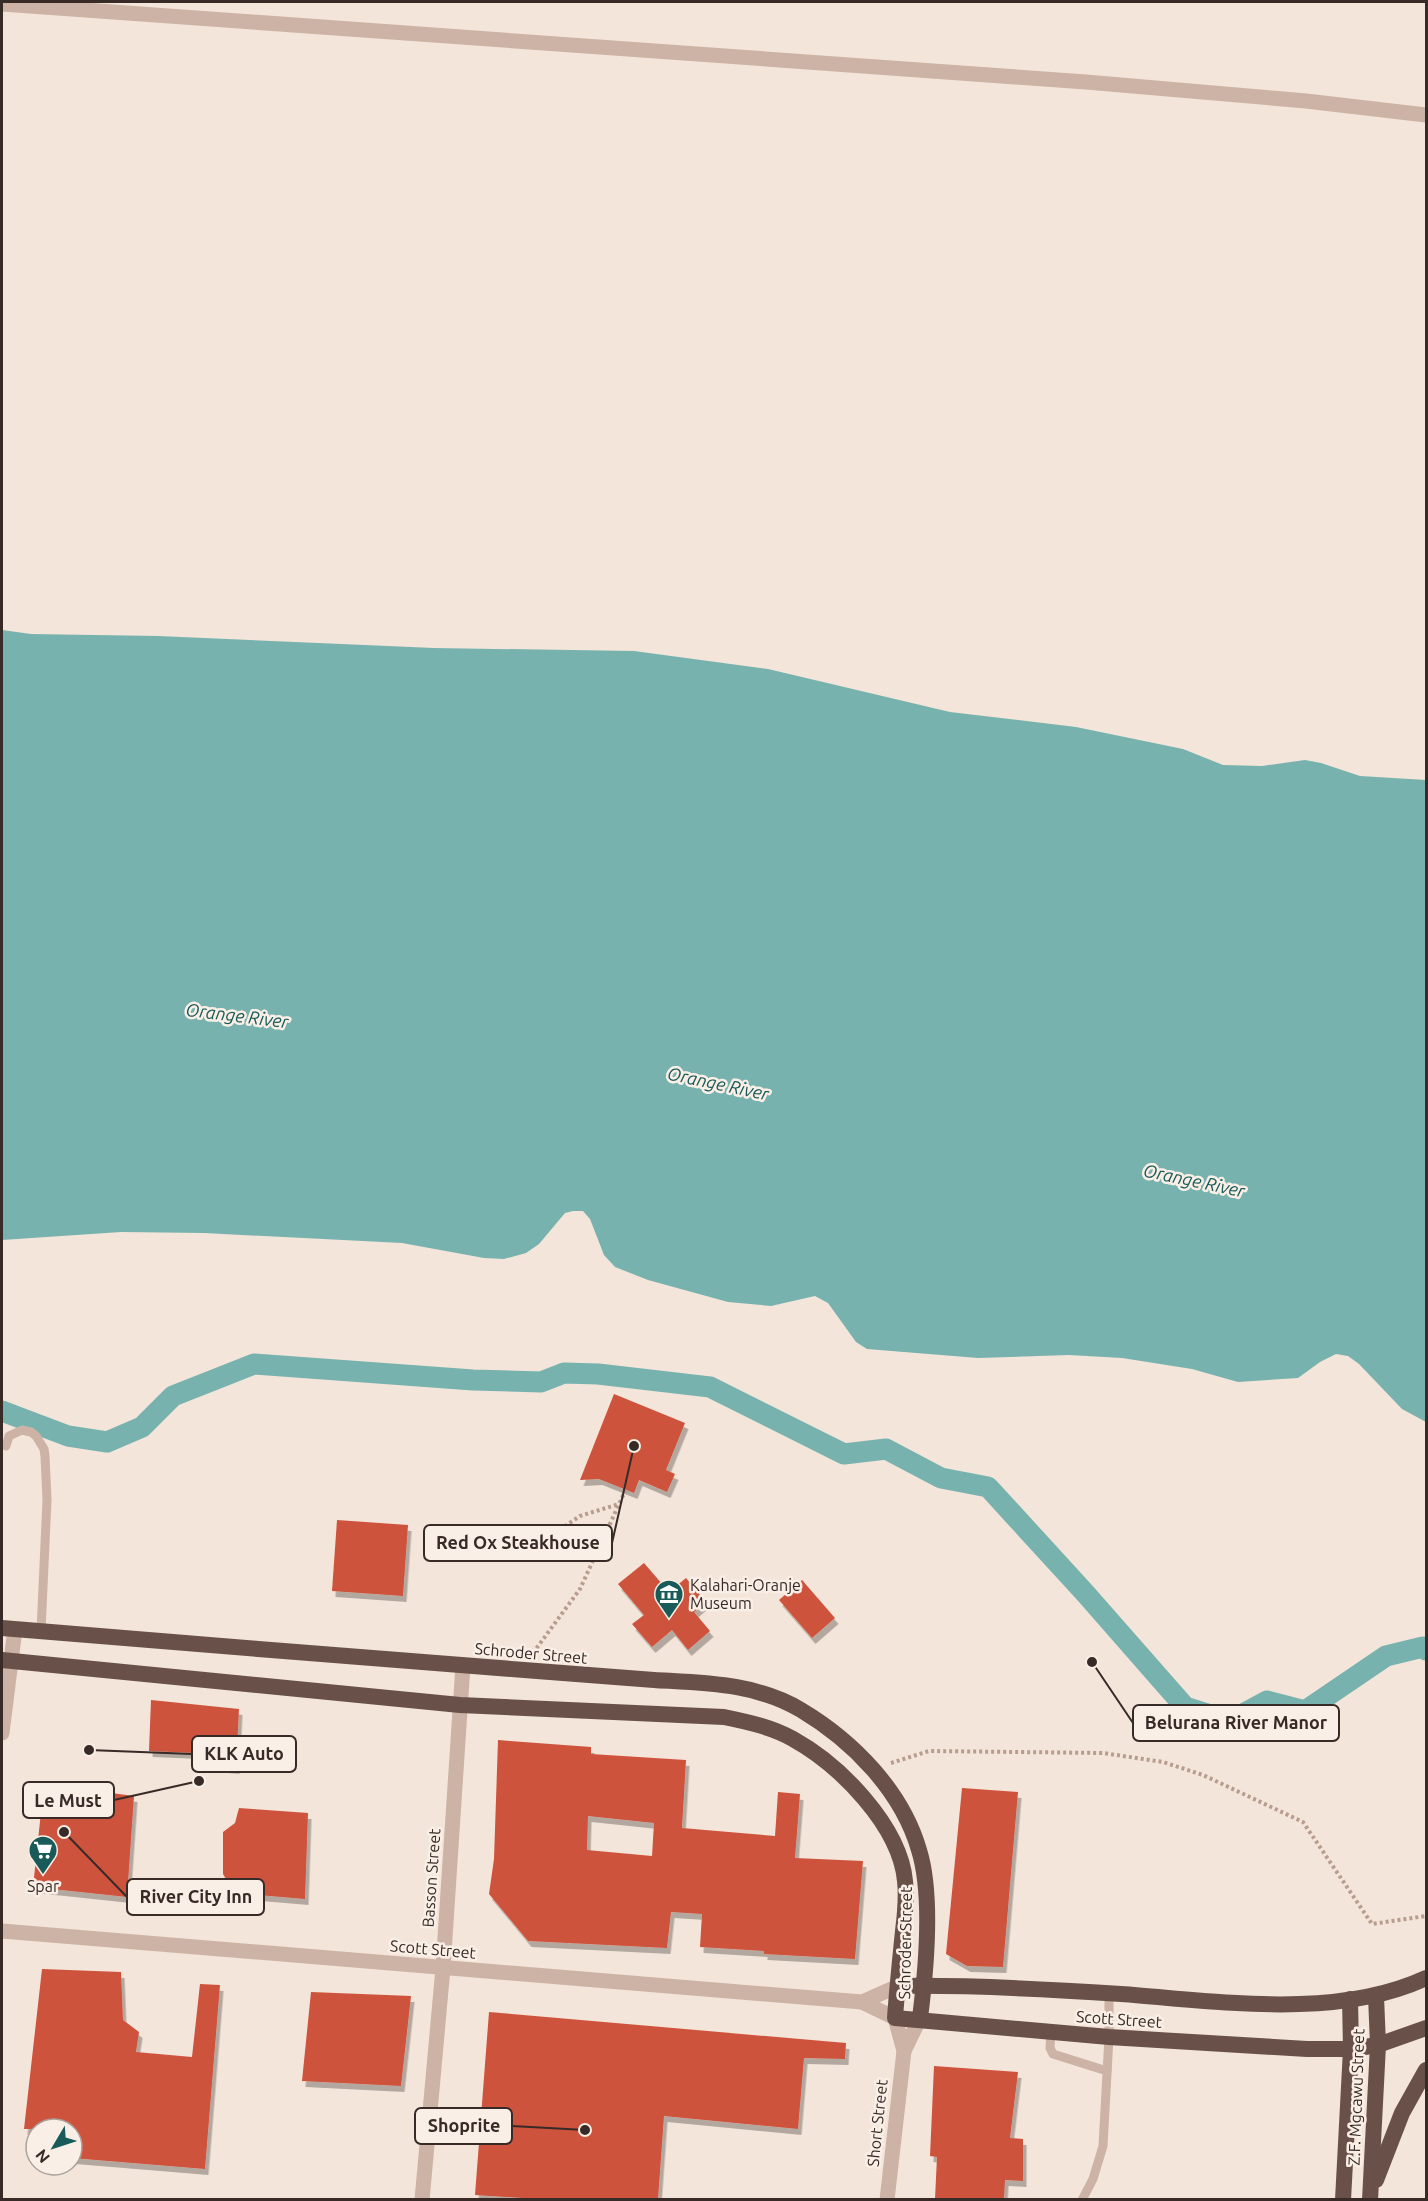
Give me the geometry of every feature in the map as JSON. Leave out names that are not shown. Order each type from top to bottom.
[{"type":"highway","name":"Schroder Street","points":[[8,1628],[729,1685],[768,1695],[800,1709],[835,1734],[879,1775],[909,1822],[920,1852],[925,1886],[924,1985],[920,2018]]},
{"type":"highway","name":"Schroder Street","points":[[6,1660],[460,1704],[724,1717],[761,1724],[816,1752],[842,1774],[864,1799],[895,1844],[903,1864],[906,1904],[895,2018]]},
{"type":"highway","name":"Scott Street","points":[[898,1986],[924,1985],[1109,1993],[1250,2003],[1314,2003],[1376,1996],[1426,1978]]},
{"type":"highway","name":"Z.F. Mgcawu Street","points":[[1370,2197],[1378,2045],[1376,1996]]},
{"type":"highway","name":"Z.F. Mgcawu Street","points":[[1343,2199],[1351,2049],[1350,1999]]},
{"type":"highway","name":"Scott Street","points":[[895,2018],[920,2018],[1109,2037],[1307,2049],[1351,2049],[1378,2045],[1426,2028]]},
{"type":"highway","points":[[1370,2197],[1402,2113],[1426,2070]]},
{"type":"street","points":[[2,4],[1086,82],[1306,100],[1426,115]]},
{"type":"street","points":[[2,1732],[8,1628]]},
{"type":"street","name":"Basson Street","points":[[422,2199],[443,1968],[463,1665]]},
{"type":"street","name":"Scott Street","points":[[2,1931],[862,2002],[895,2018]]},
{"type":"street","name":"Scott Street","points":[[862,2002],[898,1986]]},
{"type":"street","name":"Schroder Street","points":[[895,2018],[904,2051]]},
{"type":"street","name":"Schroder Street","points":[[904,2051],[920,2018]]},
{"type":"street","name":"Short Street","points":[[887,2199],[904,2051]]},
{"type":"lane","points":[[6,1446],[9,1436],[21,1430],[34,1434],[44,1449],[47,1500],[41,1631]]},
{"type":"lane","points":[[1082,2199],[1093,2179],[1103,2146],[1109,1993]]},
{"type":"lane","points":[[1051,2031],[1050,2048],[1053,2054],[1107,2071]]},
{"type":"path","points":[[527,1660],[580,1589],[626,1489]]},
{"type":"path","points":[[515,1546],[556,1549],[562,1528],[580,1516],[619,1504]]},
{"type":"water","name":"Orange River","points":[[2,630],[31,634],[158,636],[434,648],[634,651],[768,669],[950,712],[1076,727],[1183,749],[1223,765],[1262,766],[1305,760],[1360,776],[1426,780],[1426,1422],[1402,1409],[1359,1364],[1348,1356],[1336,1354],[1298,1378],[1238,1382],[1192,1369],[1122,1358],[1069,1355],[978,1358],[867,1349],[856,1342],[828,1303],[815,1296],[771,1306],[728,1302],[648,1280],[615,1267],[604,1255],[590,1219],[583,1211],[565,1213],[539,1244],[526,1253],[504,1259],[484,1258],[402,1243],[204,1233],[121,1232],[2,1240]]},
{"type":"building","points":[[614,1394],[685,1423],[666,1470],[675,1474],[667,1492],[639,1480],[634,1493],[599,1479],[580,1480]]},
{"type":"building","points":[[337,1520],[408,1525],[403,1596],[332,1591]]},
{"type":"building","points":[[644,1563],[669,1592],[686,1578],[706,1602],[694,1612],[710,1631],[688,1650],[672,1630],[652,1647],[632,1624],[644,1615],[618,1584]]},
{"type":"building","points":[[802,1580],[835,1618],[812,1638],[779,1600]]},
{"type":"building","points":[[151,1700],[239,1709],[236,1768],[199,1765],[197,1753],[149,1751]]},
{"type":"building","points":[[498,1740],[591,1747],[591,1754],[686,1760],[682,1828],[775,1836],[778,1792],[800,1794],[795,1858],[863,1861],[855,1959],[764,1954],[764,1951],[700,1947],[702,1914],[671,1912],[667,1948],[528,1941],[489,1894],[494,1859]],"holes":[[[588,1816],[654,1823],[652,1856],[587,1850]]]},
{"type":"building","points":[[44,1784],[134,1796],[127,1897],[33,1887]]},
{"type":"building","points":[[962,1788],[1018,1792],[1003,1967],[967,1966],[946,1954]]},
{"type":"building","points":[[239,1808],[308,1813],[305,1899],[234,1893],[223,1874],[223,1832],[235,1823]]},
{"type":"building","points":[[42,1969],[121,1972],[123,2020],[139,2032],[136,2052],[192,2057],[200,1984],[220,1985],[205,2169],[84,2159],[84,2117],[25,2117]]},
{"type":"building","points":[[311,1992],[411,1996],[401,2086],[302,2081]]},
{"type":"building","points":[[489,2012],[846,2043],[845,2059],[804,2058],[798,2129],[664,2116],[658,2199],[538,2199],[475,2195]]},
{"type":"building","points":[[934,2066],[1018,2072],[1010,2138],[1023,2139],[1023,2181],[1005,2180],[1004,2199],[935,2199],[937,2157],[930,2156]]},
{"type":"waterway","points":[[2,1411],[68,1436],[107,1442],[142,1427],[173,1396],[254,1364],[473,1380],[541,1382],[564,1373],[598,1374],[710,1387],[844,1454],[886,1449],[941,1478],[988,1487],[1185,1707],[1230,1721],[1267,1701],[1305,1711],[1386,1656],[1423,1647],[1426,1650]]},
{"type":"place","name":"Red Ox Steakhouse","points":[[634,1446]]},
{"type":"place","name":"Kalahari-Oranje Museum","points":[[669,1620]]},
{"type":"place","name":"Belurana River Manor","points":[[1092,1662]]},
{"type":"place","name":"KLK Auto","points":[[89,1750]]},
{"type":"place","name":"Le Must","points":[[199,1781]]},
{"type":"place","name":"River City Inn","points":[[64,1832]]},
{"type":"place","name":"Spar","points":[[43,1876]]},
{"type":"place","name":"Shoprite","points":[[585,2130]]}]
